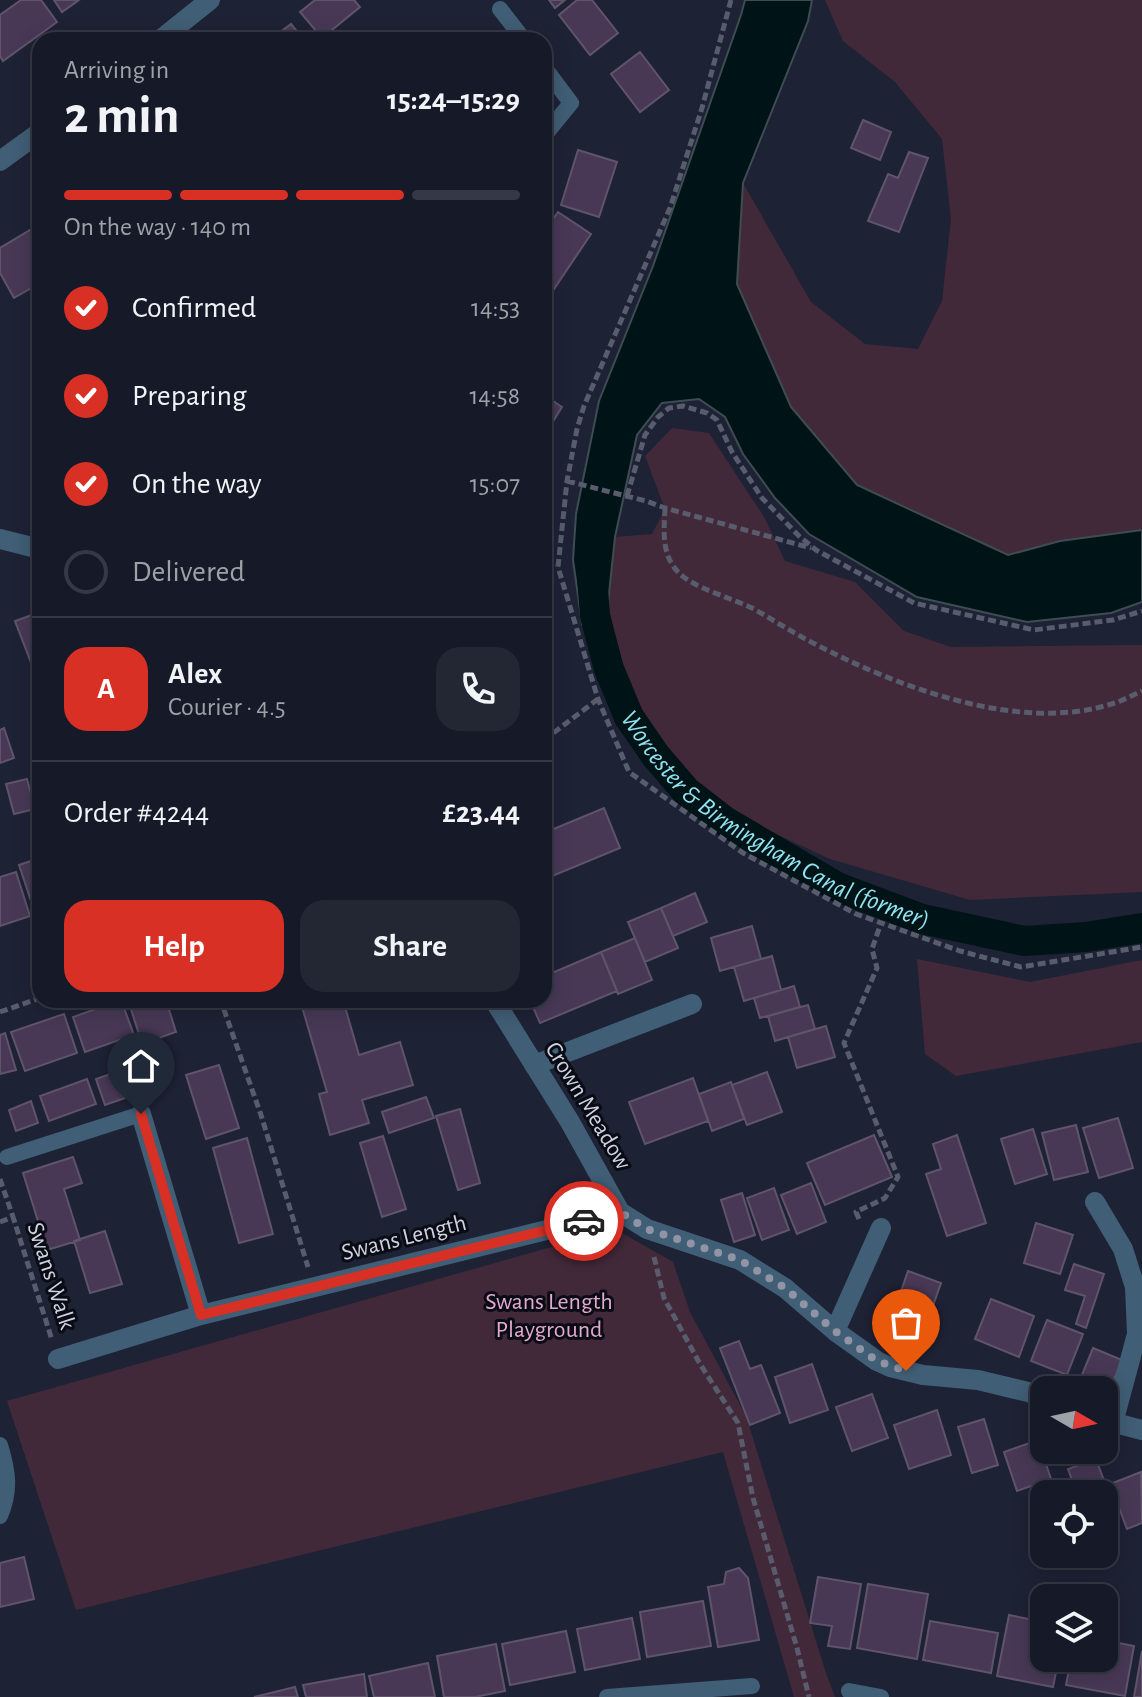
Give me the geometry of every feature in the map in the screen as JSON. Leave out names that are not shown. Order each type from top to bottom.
[{"type":"street","points":[[170,32],[210,0]]},
{"type":"street","points":[[0,161],[32,138]]},
{"type":"street","points":[[0,539],[32,547]]},
{"type":"street","points":[[534,1065],[692,1004]]},
{"type":"street","name":"Crown Meadow","points":[[499,1008],[570,1122],[620,1212],[647,1229],[740,1260],[785,1288],[835,1331],[890,1367],[923,1375],[978,1380],[1030,1393]]},
{"type":"street","points":[[141,1114],[201,1315]]},
{"type":"street","points":[[1095,1202],[1123,1249],[1135,1287],[1137,1334],[1118,1392]]},
{"type":"street","name":"Swans Length","points":[[58,1359],[201,1315],[620,1212]]},
{"type":"street","points":[[835,1331],[871,1226]]},
{"type":"street","points":[[1118,1424],[1142,1430]]},
{"type":"lane","points":[[500,9],[518,32]]},
{"type":"lane","points":[[552,78],[571,103],[552,126]]},
{"type":"lane","points":[[7,1157],[141,1114]]},
{"type":"lane","points":[[0,1445],[6,1465],[8,1490],[0,1516]]},
{"type":"lane","points":[[609,1697],[752,1686]]},
{"type":"lane","points":[[849,1691],[881,1697]]},
{"type":"path","points":[[731,0],[702,108],[670,208],[584,406],[567,481],[558,567],[598,699],[629,772],[743,853],[856,914],[960,951],[1021,967],[1142,947]]},
{"type":"path","points":[[627,496],[645,435],[669,408],[683,406],[707,413],[717,420],[732,452],[762,498],[785,524],[816,550],[914,603],[1034,630],[1113,620],[1142,611]]},
{"type":"path","points":[[567,481],[816,550]]},
{"type":"path","points":[[665,508],[663,542],[677,571],[690,580],[745,604],[817,645],[900,683],[989,707],[1033,713],[1070,712],[1108,706],[1142,691]]},
{"type":"path","points":[[552,734],[598,699]]},
{"type":"path","points":[[871,1226],[856,1212],[885,1198],[898,1177],[844,1043],[877,968],[872,949],[881,923]]},
{"type":"path","points":[[0,1012],[32,1001]]},
{"type":"path","points":[[223,1008],[261,1115],[314,1287]]},
{"type":"path","points":[[0,1179],[13,1217]]},
{"type":"path","name":"Swans Walk","points":[[0,1222],[13,1217],[58,1359]]},
{"type":"path","points":[[666,1253],[653,1254],[664,1298],[700,1364],[738,1423],[753,1498],[809,1697]]},
{"type":"green space","points":[[825,0],[1142,0],[1142,530],[1060,541],[1008,555],[857,485],[791,407],[737,284],[743,183],[811,302],[865,344],[918,349],[942,301],[951,219],[942,139],[895,82],[843,41]]},
{"type":"green space","points":[[672,428],[709,433],[764,517],[785,561],[855,582],[904,631],[951,647],[1142,645],[1142,892],[970,900],[830,859],[731,813],[675,762],[623,678],[608,603],[615,537],[652,534],[665,509],[645,456]]},
{"type":"green space","points":[[917,959],[1030,982],[1142,960],[1142,1042],[956,1076],[925,1054]]},
{"type":"green space","name":"Swans Length Playground","points":[[615,1229],[673,1262],[690,1312],[746,1416],[835,1697],[794,1697],[723,1452],[76,1610],[7,1401]]},
{"type":"shaded area","points":[[745,0],[812,0],[808,21],[743,183],[737,284],[791,407],[857,485],[1008,555],[1060,541],[1142,530],[1142,602],[1111,613],[1027,622],[917,597],[809,534],[775,498],[743,454],[725,417],[699,399],[662,403],[637,435],[615,537],[608,603],[582,624],[573,560],[576,514],[599,401],[653,266]]},
{"type":"building","points":[[21,0],[41,0],[57,22],[43,32],[32,32],[32,40],[3,61],[0,56],[0,15]]},
{"type":"building","points":[[54,0],[79,0],[62,12]]},
{"type":"building","points":[[315,0],[354,0],[360,7],[329,32],[317,32],[300,12]]},
{"type":"building","points":[[549,0],[565,0],[555,8]]},
{"type":"building","points":[[577,0],[592,0],[618,33],[590,55],[559,15]]},
{"type":"building","points":[[291,24],[298,32],[280,32]]},
{"type":"building","points":[[640,52],[669,90],[640,112],[611,74]]},
{"type":"building","points":[[863,120],[891,132],[880,160],[851,148]]},
{"type":"building","points":[[578,150],[617,162],[599,217],[561,205]]},
{"type":"building","points":[[909,152],[928,158],[899,232],[868,221],[888,174],[898,178]]},
{"type":"building","points":[[558,212],[591,234],[552,292],[552,221]]},
{"type":"building","points":[[32,229],[32,288],[14,298],[0,273],[0,248]]},
{"type":"building","points":[[552,400],[562,407],[552,423]]},
{"type":"building","points":[[32,615],[32,665],[15,621]]},
{"type":"building","points":[[4,728],[14,758],[0,763],[0,730]]},
{"type":"building","points":[[27,779],[32,810],[14,814],[6,784]]},
{"type":"building","points":[[604,808],[620,848],[552,876],[552,830]]},
{"type":"building","points":[[32,861],[32,904],[19,865]]},
{"type":"building","points":[[16,872],[30,916],[0,926],[0,877]]},
{"type":"building","points":[[695,893],[707,922],[673,936],[661,908]]},
{"type":"building","points":[[661,908],[678,948],[645,962],[628,922]]},
{"type":"building","points":[[752,926],[761,959],[720,971],[711,938]]},
{"type":"building","points":[[635,938],[652,980],[618,994],[601,952]]},
{"type":"building","points":[[601,952],[617,991],[540,1023],[533,1008],[552,1008],[552,973]]},
{"type":"building","points":[[772,956],[781,990],[744,1001],[734,967]]},
{"type":"building","points":[[794,986],[800,1007],[760,1018],[754,998]]},
{"type":"building","points":[[808,1005],[815,1029],[775,1041],[768,1016]]},
{"type":"building","points":[[98,1008],[124,1008],[134,1035],[85,1052],[73,1017]]},
{"type":"building","points":[[131,1008],[168,1008],[176,1032],[142,1044]]},
{"type":"building","points":[[302,1008],[345,1008],[359,1055],[400,1042],[413,1085],[362,1100],[369,1123],[330,1135],[319,1094],[327,1092]]},
{"type":"building","points":[[64,1014],[77,1053],[25,1071],[11,1032]]},
{"type":"building","points":[[826,1026],[835,1057],[797,1068],[788,1037]]},
{"type":"building","points":[[5,1033],[16,1070],[0,1074],[0,1035]]},
{"type":"building","points":[[219,1065],[239,1128],[206,1139],[186,1075]]},
{"type":"building","points":[[133,1066],[143,1092],[105,1105],[96,1079]]},
{"type":"building","points":[[767,1072],[782,1112],[747,1125],[732,1085]]},
{"type":"building","points":[[693,1078],[708,1121],[645,1144],[629,1102]]},
{"type":"building","points":[[87,1079],[96,1104],[49,1121],[40,1096]]},
{"type":"building","points":[[731,1082],[744,1119],[712,1131],[699,1094]]},
{"type":"building","points":[[426,1097],[434,1118],[389,1133],[382,1112]]},
{"type":"building","points":[[31,1101],[38,1123],[16,1131],[9,1110]]},
{"type":"building","points":[[460,1109],[480,1183],[458,1190],[436,1116]]},
{"type":"building","points":[[1118,1118],[1133,1168],[1099,1178],[1083,1128]]},
{"type":"building","points":[[1076,1125],[1088,1172],[1054,1180],[1042,1133]]},
{"type":"building","points":[[1033,1129],[1047,1174],[1015,1184],[1001,1139]]},
{"type":"building","points":[[874,1135],[892,1177],[825,1205],[807,1163]]},
{"type":"building","points":[[957,1135],[986,1223],[947,1236],[926,1174],[941,1169],[933,1144]]},
{"type":"building","points":[[383,1136],[406,1209],[382,1217],[360,1143]]},
{"type":"building","points":[[247,1138],[273,1234],[239,1243],[213,1148]]},
{"type":"building","points":[[73,1157],[82,1183],[64,1189],[80,1240],[47,1250],[23,1173]]},
{"type":"building","points":[[811,1183],[826,1222],[797,1234],[781,1195]]},
{"type":"building","points":[[774,1188],[789,1230],[762,1240],[747,1198]]},
{"type":"building","points":[[742,1193],[755,1235],[734,1242],[721,1200]]},
{"type":"building","points":[[1036,1223],[1073,1235],[1060,1274],[1024,1263]]},
{"type":"building","points":[[105,1231],[122,1284],[90,1293],[74,1241]]},
{"type":"building","points":[[1074,1264],[1104,1274],[1086,1328],[1076,1324],[1085,1296],[1065,1290]]},
{"type":"building","points":[[908,1271],[941,1283],[922,1337],[889,1326]]},
{"type":"building","points":[[991,1299],[1034,1316],[1019,1357],[975,1339]]},
{"type":"building","points":[[1047,1320],[1083,1334],[1067,1375],[1031,1361]]},
{"type":"building","points":[[739,1341],[750,1369],[761,1365],[780,1413],[750,1425],[720,1348]]},
{"type":"building","points":[[1093,1348],[1122,1360],[1115,1376],[1082,1376]]},
{"type":"building","points":[[812,1364],[828,1410],[790,1423],[775,1377]]},
{"type":"building","points":[[872,1394],[888,1438],[852,1451],[836,1407]]},
{"type":"building","points":[[937,1410],[951,1455],[909,1469],[894,1425]]},
{"type":"building","points":[[984,1419],[998,1465],[972,1473],[958,1427]]},
{"type":"building","points":[[1030,1443],[1030,1464],[1046,1464],[1051,1479],[1030,1480],[1030,1486],[1017,1491],[1004,1452]]},
{"type":"building","points":[[1082,1464],[1098,1464],[1104,1480],[1072,1480],[1068,1469]]},
{"type":"building","points":[[1141,1472],[1142,1523],[1127,1529],[1118,1505],[1118,1481]]},
{"type":"building","points":[[24,1557],[34,1599],[0,1607],[0,1563]]},
{"type":"building","points":[[739,1568],[748,1578],[759,1640],[718,1647],[708,1587],[724,1584],[726,1572]]},
{"type":"building","points":[[818,1577],[861,1584],[850,1649],[828,1646],[832,1626],[810,1623]]},
{"type":"building","points":[[868,1584],[928,1594],[917,1659],[857,1648]]},
{"type":"building","points":[[703,1601],[711,1646],[647,1657],[640,1612]]},
{"type":"building","points":[[1009,1615],[1030,1619],[1030,1672],[1056,1672],[1053,1687],[997,1676]]},
{"type":"building","points":[[632,1618],[640,1659],[585,1670],[577,1629]]},
{"type":"building","points":[[930,1621],[998,1633],[991,1673],[923,1660]]},
{"type":"building","points":[[566,1631],[575,1672],[510,1685],[502,1644]]},
{"type":"building","points":[[1118,1643],[1134,1646],[1125,1696],[1066,1685],[1068,1672],[1118,1672]]},
{"type":"building","points":[[496,1644],[505,1691],[475,1697],[444,1697],[437,1656]]},
{"type":"building","points":[[1142,1651],[1142,1697],[1134,1697]]},
{"type":"building","points":[[428,1663],[435,1697],[374,1697],[369,1676]]},
{"type":"building","points":[[364,1674],[367,1697],[306,1697],[303,1685]]},
{"type":"building","points":[[295,1687],[298,1697],[254,1697]]},
{"type":"waterway","name":"Worcester & Birmingham Canal (former)","points":[[592,576],[595,616],[609,669],[629,717],[656,756],[686,791],[726,822],[837,887],[922,919],[1024,941],[1086,937],[1142,928]]},
{"type":"way so far","points":[[584,1221],[620,1212],[647,1229],[740,1260],[785,1288],[835,1331],[877,1361],[906,1371]]},
{"type":"route","points":[[141,1114],[201,1315],[584,1221]]}]
